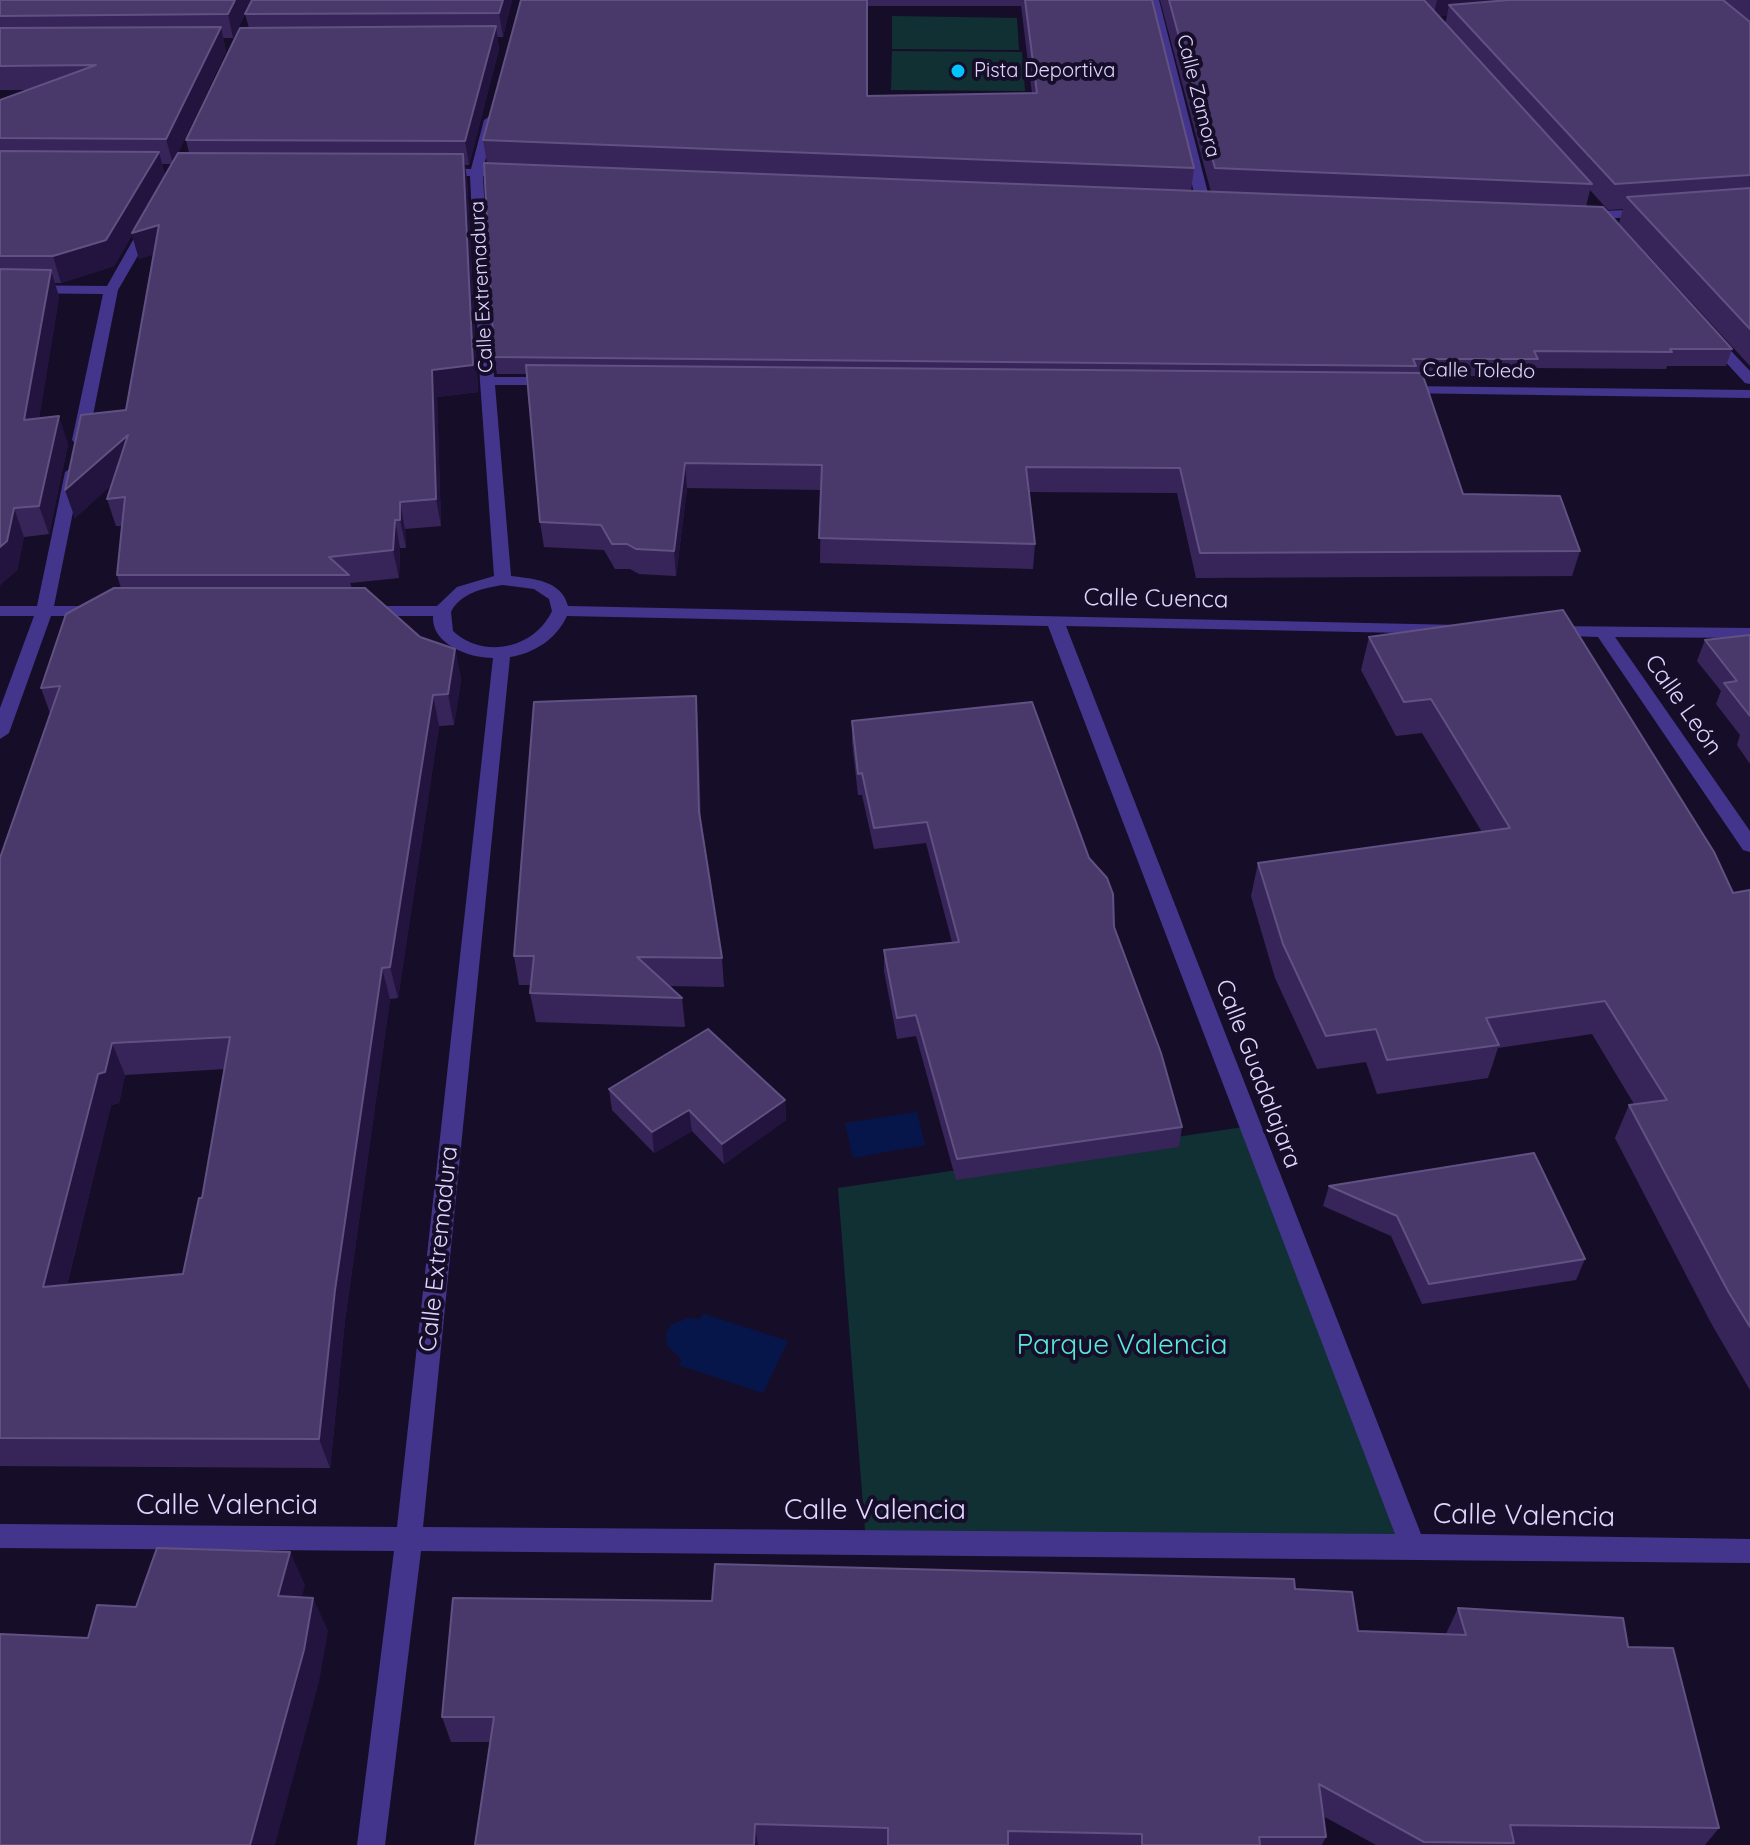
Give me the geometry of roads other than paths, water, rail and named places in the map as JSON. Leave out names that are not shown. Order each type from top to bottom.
[{"type":"street","name":"Calle Zamora","points":[[1153,0],[1203,201]]},
{"type":"street","name":"Calle Extremadura","points":[[495,100],[476,172],[487,381],[503,580]]},
{"type":"street","points":[[429,172],[524,174]]},
{"type":"street","points":[[1188,201],[1219,202]]},
{"type":"street","points":[[0,733],[44,611],[111,290],[157,211]]},
{"type":"street","points":[[1570,215],[1597,211],[1664,212]]},
{"type":"street","points":[[1597,211],[1613,228]]},
{"type":"street","points":[[0,289],[111,290]]},
{"type":"street","points":[[1697,322],[1750,380]]},
{"type":"street","points":[[487,381],[567,381]]},
{"type":"street","name":"Calle Toledo","points":[[1382,390],[1750,394]]},
{"type":"street","points":[[503,580],[537,584],[559,600],[562,611],[551,633],[537,642],[502,652],[467,648],[445,632],[441,622],[443,611],[452,599],[466,589],[503,580]]},
{"type":"street","points":[[0,611],[124,611]]},
{"type":"street","points":[[347,611],[443,611]]},
{"type":"street","name":"Calle Cuenca","points":[[562,611],[1478,629]]},
{"type":"street","name":"Calle Guadalajara","points":[[1055,621],[1413,1546]]},
{"type":"street","points":[[1525,630],[1750,633]]},
{"type":"street","name":"Calle León","points":[[1603,632],[1750,845]]},
{"type":"street","name":"Calle Extremadura","points":[[371,1845],[409,1539],[502,652]]},
{"type":"street","name":"Calle Valencia","points":[[0,1536],[1750,1551]]},
{"type":"place","name":"Pista Deportiva","points":[[958,71]]},
{"type":"park label","name":"Parque Valencia","points":[[1122,1346]]}]
